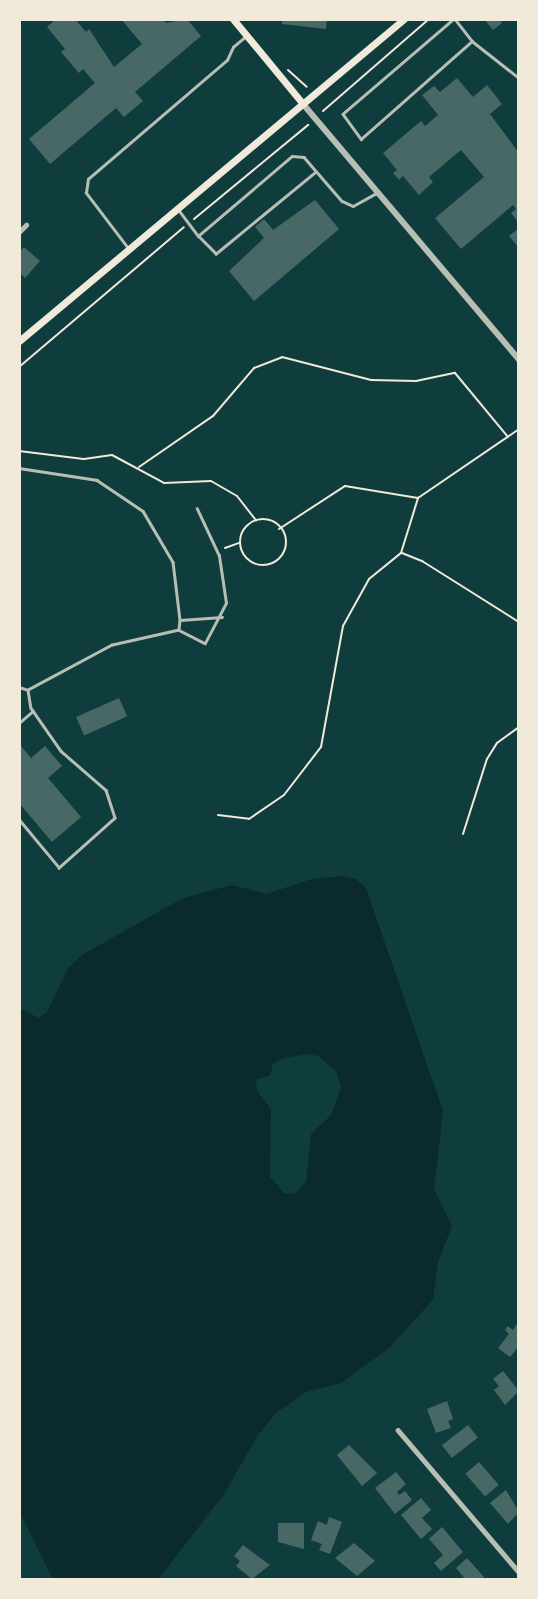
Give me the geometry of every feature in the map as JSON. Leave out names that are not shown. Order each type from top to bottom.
[{"type":"main road","points":[[233,19],[303,104]]},
{"type":"main road","points":[[19,341],[404,19]]},
{"type":"street","points":[[303,104],[519,360]]},
{"type":"street","points":[[19,232],[26,225]]},
{"type":"street","points":[[398,1430],[519,1572]]},
{"type":"lane","points":[[472,41],[361,139],[343,114],[454,19],[472,41],[519,78]]},
{"type":"lane","points":[[129,250],[85,185],[227,60],[246,36]]},
{"type":"lane","points":[[198,236],[292,156],[304,157],[342,201],[353,206],[379,191]]},
{"type":"lane","points":[[178,209],[198,236],[216,254],[315,170]]},
{"type":"lane","points":[[19,468],[97,480],[143,511],[173,562],[179,630]]},
{"type":"lane","points":[[19,687],[27,690],[112,645],[179,630],[205,643],[222,617],[226,591],[217,551],[197,509]]},
{"type":"lane","points":[[180,620],[222,617]]},
{"type":"lane","points":[[19,820],[59,868],[115,818],[106,790],[61,751],[33,711],[27,690]]},
{"type":"lane","points":[[19,723],[33,711]]},
{"type":"path","points":[[19,367],[316,118],[429,19]]},
{"type":"path","points":[[282,62],[314,95],[324,110]]},
{"type":"path","points":[[139,467],[213,416],[254,368],[282,357],[371,380],[416,381],[455,373],[508,437]]},
{"type":"path","points":[[218,814],[249,819],[284,795],[309,764],[321,747],[328,722],[343,626],[369,579],[401,553],[418,498],[519,429]]},
{"type":"path","points":[[19,451],[85,459],[112,455],[139,467],[164,483],[211,481],[237,496],[256,520]]},
{"type":"path","points":[[279,529],[345,486],[418,498]]},
{"type":"path","points":[[267,516],[276,520],[279,529],[285,554],[275,564],[260,568],[240,543],[239,536],[256,520],[267,516]]},
{"type":"path","points":[[217,551],[240,543]]},
{"type":"path","points":[[401,553],[422,561],[519,622]]},
{"type":"path","points":[[463,834],[487,759],[497,743],[519,727]]},
{"type":"water","points":[[342,876],[356,879],[366,888],[443,1111],[434,1189],[452,1226],[438,1262],[433,1300],[388,1349],[341,1383],[306,1392],[276,1413],[258,1435],[224,1494],[158,1580],[53,1580],[19,1510],[19,1008],[39,1018],[47,1012],[68,968],[82,955],[183,898],[232,885],[266,894],[312,879]],"holes":[[[307,1054],[319,1056],[336,1072],[341,1087],[331,1115],[311,1134],[306,1182],[294,1194],[284,1193],[270,1177],[271,1109],[257,1091],[256,1080],[270,1075],[273,1064],[283,1058]]]},
{"type":"building","points":[[56,19],[75,19],[86,32],[89,29],[114,67],[142,44],[121,19],[163,19],[166,23],[187,19],[201,36],[135,92],[143,101],[124,117],[116,108],[50,164],[29,139],[95,83],[83,69],[79,73],[61,52],[65,49],[47,27]]},
{"type":"building","points":[[282,19],[327,19],[326,29],[282,24]]},
{"type":"building","points":[[484,19],[500,19],[502,23],[493,30]]},
{"type":"building","points":[[457,78],[473,97],[487,85],[502,104],[490,114],[519,153],[519,223],[511,213],[516,209],[513,205],[461,249],[435,218],[484,177],[461,150],[429,177],[433,182],[419,195],[403,176],[399,180],[393,173],[397,170],[383,153],[421,121],[425,126],[438,115],[422,95],[434,86],[440,92]]},
{"type":"building","points":[[315,200],[339,229],[254,301],[229,271],[264,238],[255,227],[264,219],[273,230]]},
{"type":"building","points":[[519,228],[519,248],[509,236]]},
{"type":"building","points":[[24,247],[40,261],[25,278],[19,272],[19,252]]},
{"type":"building","points":[[119,698],[127,716],[84,735],[76,717]]},
{"type":"building","points":[[21,746],[31,758],[45,746],[62,766],[48,778],[81,817],[52,842],[19,803]]},
{"type":"building","points":[[517,1324],[519,1346],[510,1357],[498,1348],[509,1334],[505,1330],[508,1326],[513,1330]]},
{"type":"building","points":[[503,1371],[519,1391],[505,1405],[494,1390],[499,1386],[493,1379]]},
{"type":"building","points":[[447,1401],[453,1419],[448,1421],[451,1428],[436,1433],[427,1409]]},
{"type":"building","points":[[468,1425],[478,1438],[452,1458],[442,1445]]},
{"type":"building","points":[[349,1445],[377,1473],[362,1486],[337,1455]]},
{"type":"building","points":[[479,1462],[499,1485],[485,1496],[465,1474]]},
{"type":"building","points":[[396,1472],[406,1484],[397,1492],[399,1495],[405,1491],[412,1500],[395,1514],[375,1488]]},
{"type":"building","points":[[506,1490],[519,1512],[508,1524],[490,1503]]},
{"type":"building","points":[[421,1498],[431,1510],[422,1518],[432,1529],[421,1539],[401,1515]]},
{"type":"building","points":[[329,1517],[342,1522],[330,1554],[319,1550],[322,1544],[311,1540],[318,1521],[327,1525]]},
{"type":"building","points":[[278,1523],[304,1523],[304,1549],[278,1542]]},
{"type":"building","points":[[442,1527],[463,1552],[441,1571],[434,1563],[443,1555],[429,1539]]},
{"type":"building","points":[[354,1543],[375,1561],[357,1576],[335,1558]]},
{"type":"building","points":[[243,1545],[270,1565],[252,1579],[236,1566],[240,1561],[234,1556]]},
{"type":"building","points":[[467,1558],[484,1577],[481,1580],[466,1580],[456,1568]]}]
